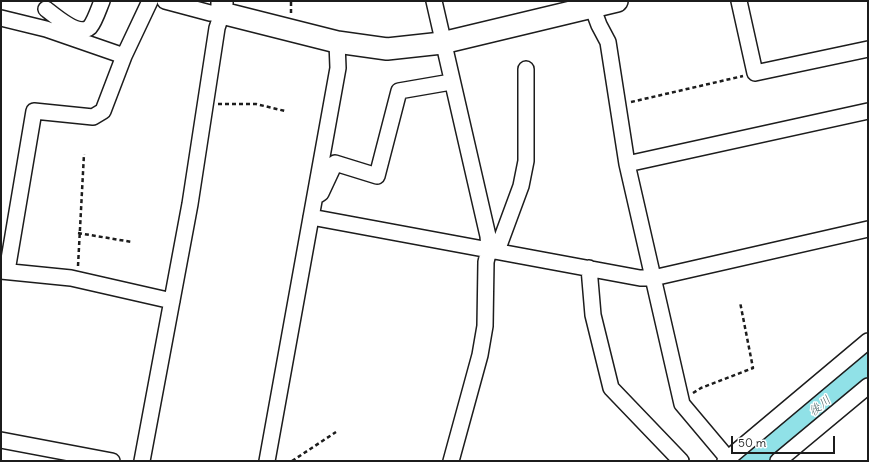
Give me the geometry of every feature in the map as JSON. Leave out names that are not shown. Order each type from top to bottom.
[{"type":"street","points":[[46,9],[64,23],[78,29],[85,29],[91,26],[102,1]]},
{"type":"street","points":[[150,1],[124,56],[103,111],[93,117],[34,111],[4,271],[77,280],[172,301]]},
{"type":"street","points":[[165,1],[210,13],[222,7],[337,42],[387,50],[442,43],[592,4],[618,1]]},
{"type":"street","points":[[434,1],[451,82],[488,236],[493,250]]},
{"type":"street","points":[[739,1],[755,73],[868,49]]},
{"type":"street","points":[[592,4],[599,25],[608,42],[627,164],[682,404],[727,460],[868,341]]},
{"type":"street","points":[[142,461],[190,204],[204,104],[222,7]]},
{"type":"street","points":[[1,18],[46,29],[124,56]]},
{"type":"street","points":[[267,461],[338,68],[337,42]]},
{"type":"street","points":[[451,461],[480,355],[485,326],[486,262],[493,250],[521,186],[526,161],[526,69]]},
{"type":"street","points":[[314,197],[321,192],[335,163],[377,176],[399,91],[451,82]]},
{"type":"street","points":[[627,164],[868,110]]},
{"type":"street","points":[[311,217],[640,278],[653,278],[868,229]]},
{"type":"street","points":[[589,268],[593,316],[611,388],[681,461]]},
{"type":"street","points":[[778,461],[868,386]]},
{"type":"street","points":[[1,440],[112,461]]},
{"type":"path","points":[[618,104],[650,98],[755,73]]},
{"type":"path","points":[[204,104],[256,104],[285,111]]},
{"type":"path","points":[[77,280],[78,233],[84,154]]},
{"type":"path","points":[[78,233],[132,242]]},
{"type":"path","points":[[681,399],[701,388],[753,368],[740,302]]},
{"type":"path","points":[[292,461],[336,432]]},
{"type":"waterway","name":"後川","points":[[753,461],[868,366]]}]
